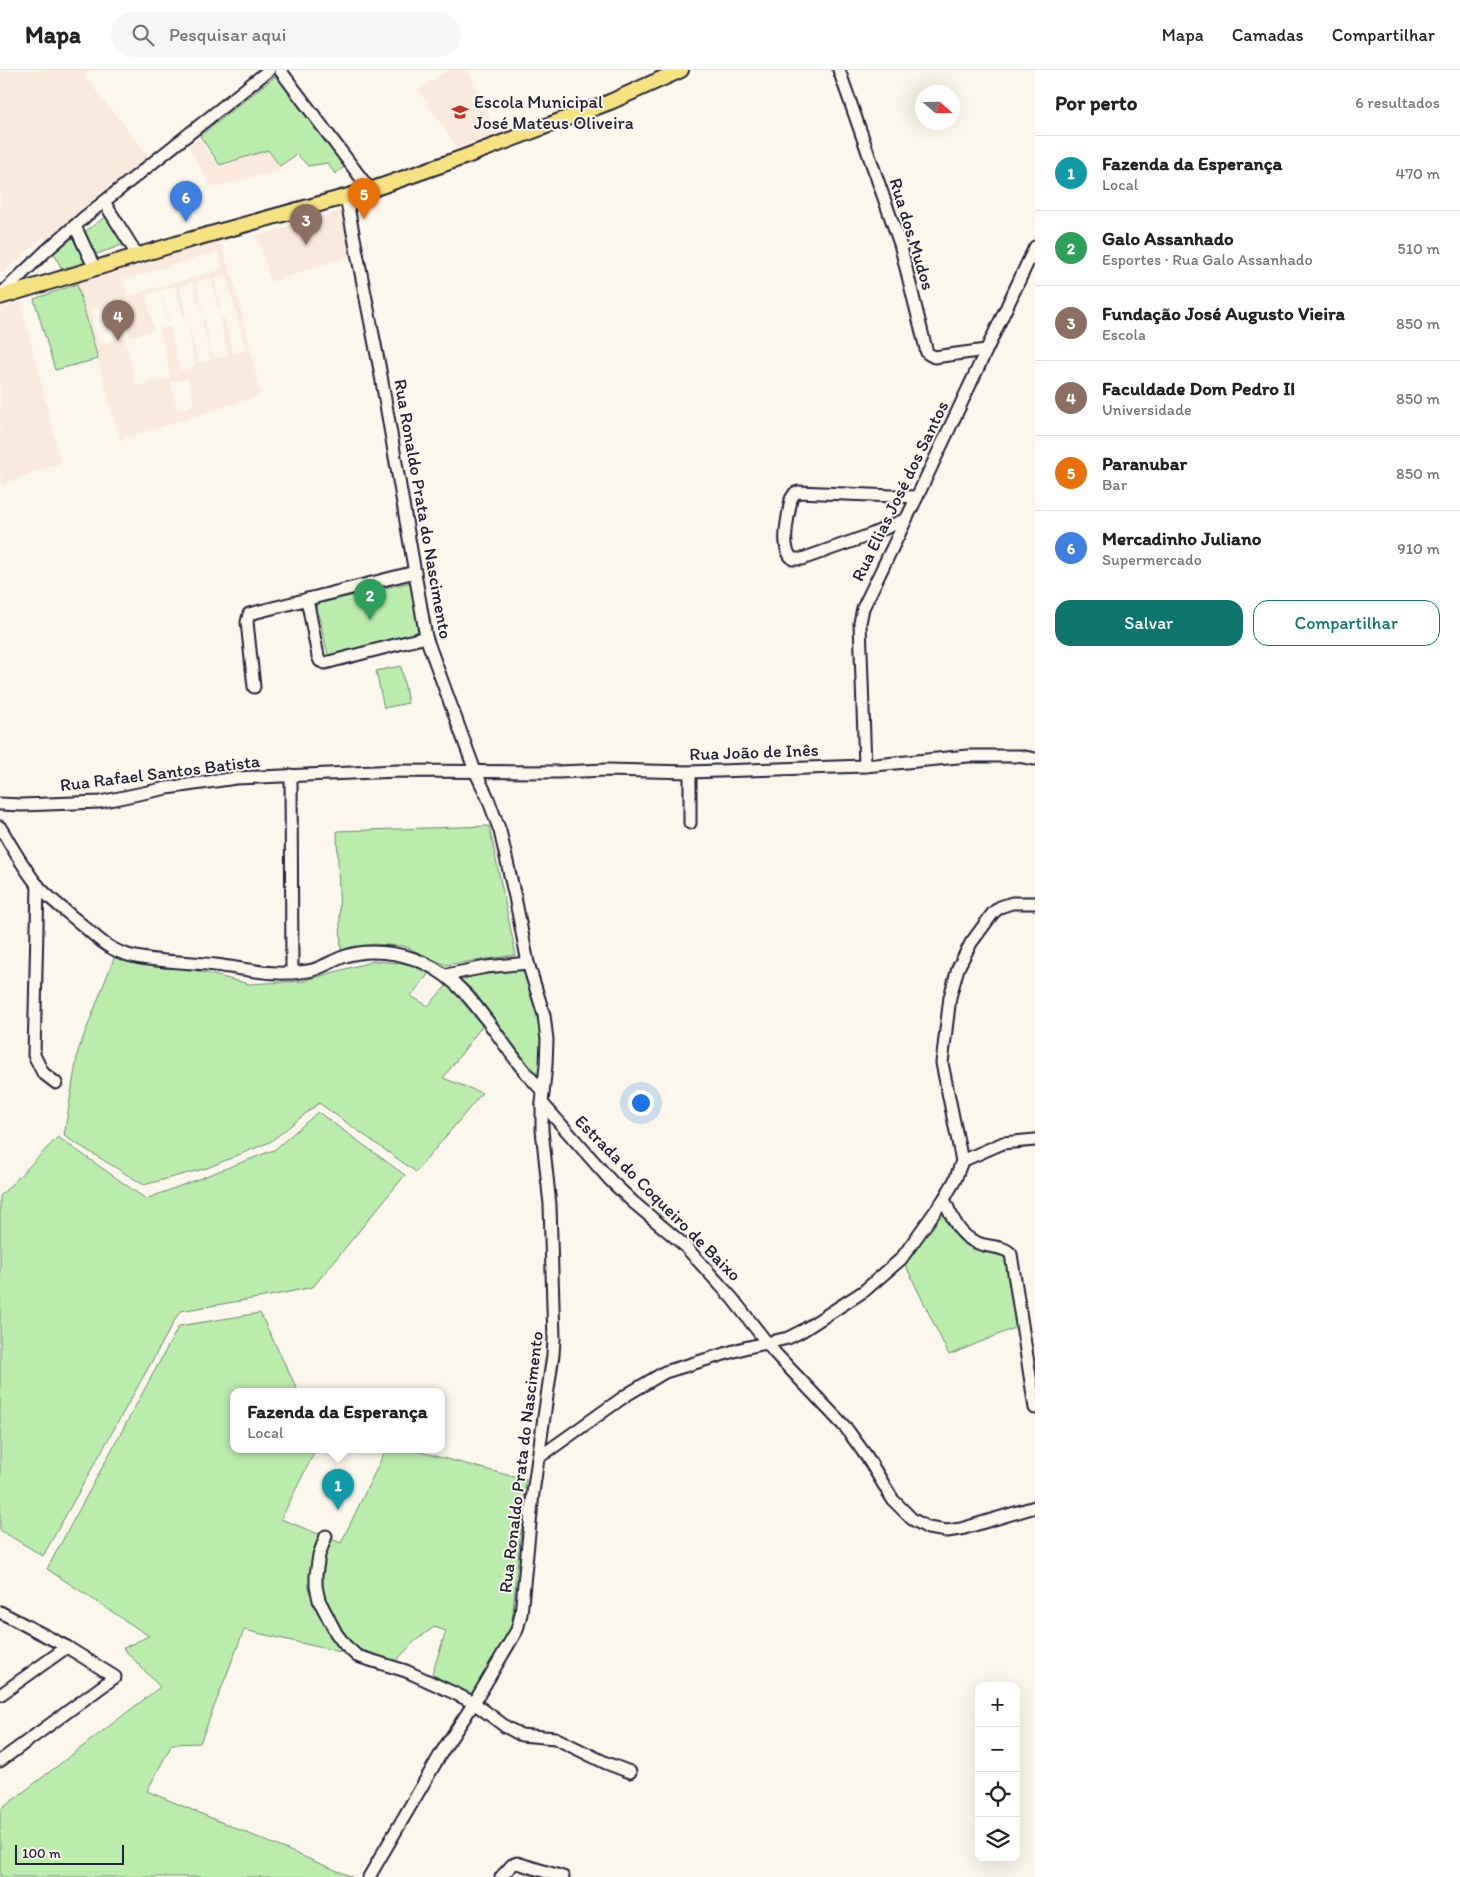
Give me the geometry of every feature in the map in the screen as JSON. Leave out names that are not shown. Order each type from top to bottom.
[{"type":"main road","points":[[0,296],[189,240],[370,190],[610,102],[681,70]]},
{"type":"street","points":[[0,296],[47,250],[75,226],[269,70]]},
{"type":"street","points":[[280,70],[370,190]]},
{"type":"street","name":"Rua dos Mudos","points":[[839,70],[900,244],[927,353],[934,357],[986,350]]},
{"type":"street","name":"Rua Ronaldo Prata do Nascimento","points":[[346,197],[380,370],[426,637],[474,771],[487,796],[500,831],[528,963],[544,1015],[547,1040],[542,1098],[542,1130],[550,1205],[554,1339],[532,1493],[517,1630],[474,1703],[443,1750],[370,1877]]},
{"type":"street","points":[[104,202],[138,256]]},
{"type":"street","points":[[75,226],[95,269]]},
{"type":"street","name":"Rua Elias José dos Santos","points":[[865,766],[861,616],[863,608],[918,497],[1034,252]]},
{"type":"street","points":[[906,519],[870,535],[802,559],[797,560],[786,551],[791,499],[795,493],[918,497]]},
{"type":"street","points":[[254,688],[247,622],[250,614],[415,572]]},
{"type":"street","points":[[307,598],[318,656],[320,661],[325,663],[426,637]]},
{"type":"street","name":"Rua João de Inês","points":[[474,771],[558,772],[607,770],[690,772],[865,766],[968,756],[1018,756],[1035,759]]},
{"type":"street","name":"Rua Rafael Santos Batista","points":[[0,804],[100,802],[167,788],[236,778],[398,771],[474,771]]},
{"type":"street","points":[[690,772],[690,823]]},
{"type":"street","points":[[291,776],[292,973]]},
{"type":"street","name":"Estrada do Coqueiro de Baixo","points":[[0,827],[38,885],[101,942],[127,954],[219,965],[258,973],[292,973],[310,971],[343,957],[372,952],[410,957],[446,975],[475,1004],[542,1098],[611,1181],[696,1257],[732,1298],[788,1368],[846,1428],[859,1445],[893,1500],[905,1513],[928,1528],[947,1530],[961,1528],[1035,1507]]},
{"type":"street","points":[[38,885],[34,1055],[43,1073],[56,1082]]},
{"type":"street","points":[[538,1458],[628,1394],[665,1372],[795,1335],[864,1291],[901,1258],[944,1199],[962,1160],[942,1063],[954,981],[963,956],[993,913],[1007,904],[1035,903]]},
{"type":"street","points":[[446,975],[486,967],[528,963]]},
{"type":"street","points":[[962,1160],[1003,1143],[1035,1140]]},
{"type":"street","points":[[944,1199],[952,1217],[968,1239],[976,1244],[1005,1249],[1011,1254],[1035,1408]]},
{"type":"street","points":[[326,1536],[317,1564],[316,1586],[326,1614],[345,1645],[363,1659],[406,1671],[474,1703],[506,1727],[521,1735],[555,1738],[606,1763],[630,1772]]},
{"type":"street","points":[[0,1612],[67,1647],[115,1677],[0,1761]]},
{"type":"street","points":[[0,1695],[67,1647]]},
{"type":"street","points":[[0,1681],[11,1687]]},
{"type":"street","points":[[501,1877],[512,1865],[517,1863],[564,1877]]},
{"type":"shaded area","points":[[0,70],[89,70],[84,76],[150,157],[94,199],[87,210],[46,241],[43,237],[39,240],[14,265],[0,275]]},
{"type":"shaded area","name":"Escola Municipal José Mateus Oliveira","points":[[447,70],[467,70],[498,133],[458,149],[418,90]]},
{"type":"shaded area","points":[[198,139],[220,167],[267,150],[282,170],[211,188],[189,146]]},
{"type":"shaded area","points":[[342,211],[354,254],[271,282],[257,235]]},
{"type":"shaded area","points":[[218,238],[235,285],[261,395],[120,440],[77,284]],"holes":[[[218,251],[223,269],[128,296],[124,280]],[[226,275],[246,350],[233,353],[224,317],[220,319],[228,356],[213,359],[205,321],[202,322],[211,360],[198,363],[189,325],[187,325],[196,366],[180,370],[170,326],[160,329],[171,378],[136,386],[125,338],[98,344],[90,309],[122,302],[130,337],[154,331],[146,294],[160,291],[167,322],[169,322],[161,290],[176,286],[183,318],[186,317],[179,286],[193,282],[201,314],[203,313],[196,282],[211,278],[218,310],[221,309],[214,278]],[[188,378],[194,404],[178,410],[170,382]]]},
{"type":"shaded area","points":[[21,302],[61,463],[2,484],[0,474],[0,308]]},
{"type":"green space","points":[[278,74],[347,165],[335,174],[328,163],[308,166],[297,154],[280,166],[268,150],[220,165],[200,136]]},
{"type":"green space","points":[[108,215],[125,244],[91,256],[83,233]]},
{"type":"green space","points":[[74,237],[86,264],[63,272],[54,253]]},
{"type":"green space","points":[[77,284],[98,359],[55,370],[34,299]]},
{"type":"green space","points":[[411,582],[424,636],[329,659],[316,604]]},
{"type":"green space","points":[[401,666],[408,703],[384,708],[376,671]]},
{"type":"green space","points":[[489,826],[516,955],[446,965],[404,946],[372,944],[341,951],[337,831]]},
{"type":"green space","points":[[114,958],[190,969],[249,984],[303,981],[374,961],[411,964],[430,972],[411,996],[428,1006],[448,984],[482,1026],[443,1078],[482,1093],[416,1172],[319,1103],[270,1142],[207,1168],[144,1185],[64,1136],[78,1051]]},
{"type":"green space","points":[[524,969],[541,1026],[542,1058],[539,1079],[474,991],[458,978]]},
{"type":"green space","points":[[318,1112],[405,1175],[313,1287],[180,1311],[43,1556],[0,1530],[0,1196],[58,1137],[146,1199],[274,1150]]},
{"type":"green space","points":[[944,1209],[960,1239],[971,1247],[1008,1258],[1017,1327],[949,1355],[904,1262]]},
{"type":"green space","points":[[260,1313],[297,1388],[230,1388],[230,1453],[314,1453],[281,1519],[341,1543],[384,1453],[424,1453],[526,1480],[511,1630],[473,1697],[432,1674],[446,1631],[434,1627],[415,1641],[393,1664],[244,1630],[200,1743],[172,1744],[147,1791],[352,1877],[0,1877],[0,1810],[160,1687],[123,1648],[149,1636],[47,1569],[179,1326]]},
{"type":"place","name":"Escola Municipal José Mateus Oliveira","points":[[460,112]]},
{"type":"place","name":"Paranubar","points":[[364,219]]},
{"type":"place","name":"Mercadinho Juliano","points":[[186,222]]},
{"type":"place","name":"Fundação José Augusto Vieira","points":[[306,245]]},
{"type":"place","name":"Faculdade Dom Pedro II","points":[[118,341]]},
{"type":"place","name":"Galo Assanhado","points":[[370,620]]},
{"type":"place","name":"Fazenda da Esperança","points":[[338,1510]]}]
